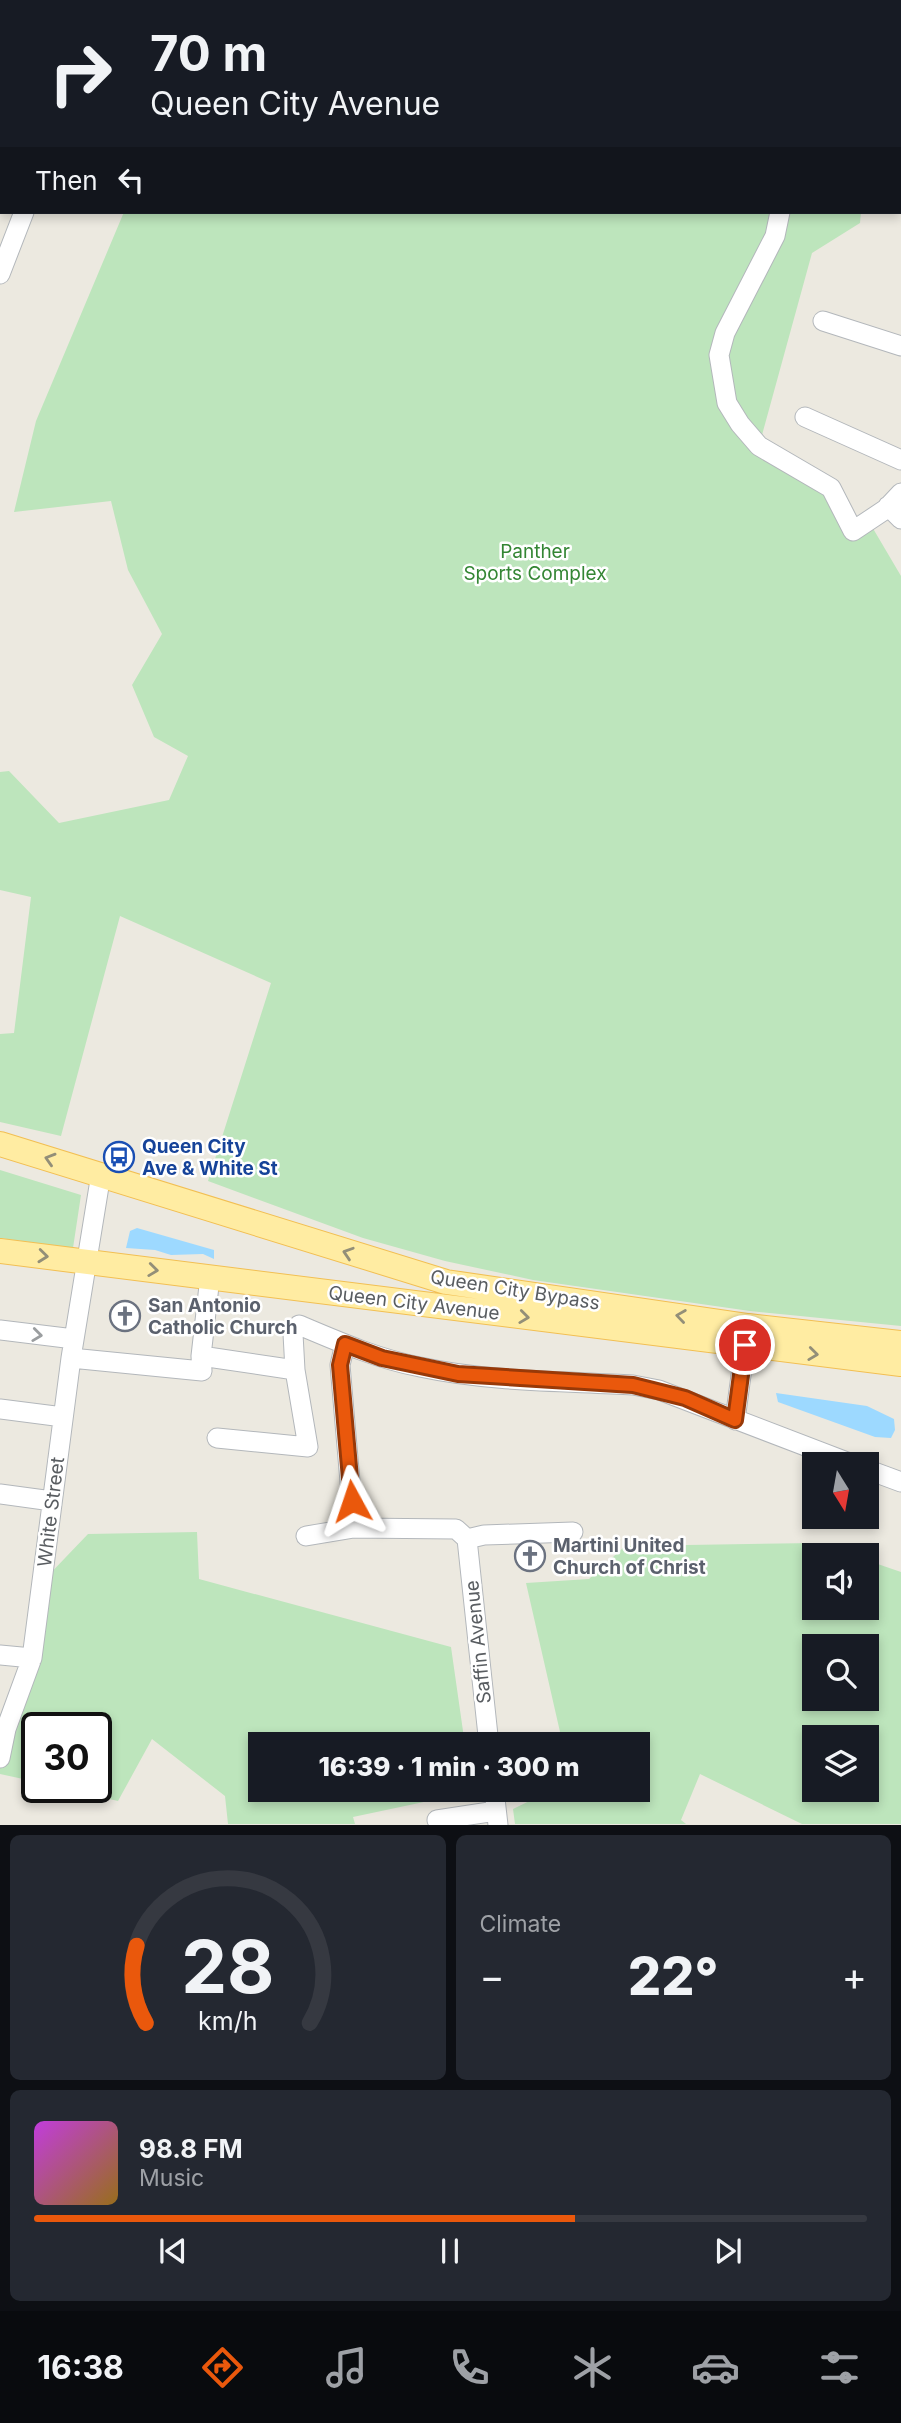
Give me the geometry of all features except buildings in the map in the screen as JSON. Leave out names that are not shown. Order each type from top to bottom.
[{"type":"main road","name":"Queen City Bypass","points":[[0,1143],[446,1282],[901,1364]]},
{"type":"main road","name":"Queen City Avenue","points":[[0,1251],[747,1336]]},
{"type":"main road","name":"Queen City Bypass","points":[[747,1336],[901,1343]]},
{"type":"street","points":[[0,274],[23,214]]},
{"type":"street","points":[[780,214],[775,236],[725,333],[719,355],[727,402],[740,424],[759,446],[831,488],[853,531],[868,520],[897,506]]},
{"type":"street","points":[[823,321],[901,346]]},
{"type":"street","points":[[805,417],[901,460]]},
{"type":"street","name":"White Street","points":[[0,1758],[6,1729],[32,1658],[85,1261],[101,1174]]},
{"type":"street","points":[[0,1330],[73,1348],[202,1371],[201,1356],[210,1277]]},
{"type":"street","points":[[216,1437],[308,1447],[295,1370],[293,1334],[299,1325],[382,1358],[458,1374],[633,1385],[685,1398],[820,1452]]},
{"type":"street","points":[[735,1420],[747,1336]]},
{"type":"street","points":[[345,1344],[340,1365],[354,1528]]},
{"type":"street","points":[[201,1356],[295,1370]]},
{"type":"street","points":[[0,1409],[63,1417]]},
{"type":"street","points":[[879,1474],[901,1482]]},
{"type":"street","points":[[0,1494],[52,1501]]},
{"type":"street","points":[[306,1536],[354,1528],[456,1529],[467,1539],[484,1535],[573,1532]]},
{"type":"street","name":"Saffin Avenue","points":[[467,1539],[488,1732]]},
{"type":"street","points":[[0,1655],[32,1658]]},
{"type":"street","points":[[438,1820],[497,1818]]},
{"type":"green space","name":"Panther Sports Complex","points":[[123,214],[861,214],[860,223],[812,253],[759,446],[821,480],[853,531],[868,520],[901,576],[901,1326],[750,1311],[533,1280],[445,1261],[363,1238],[208,1181],[271,983],[120,916],[61,1136],[0,1122],[0,1034],[14,1033],[31,897],[0,890],[0,772],[9,771],[59,823],[169,800],[188,756],[154,737],[132,685],[162,634],[128,570],[111,501],[14,512],[36,421]]},
{"type":"green space","points":[[0,1170],[81,1195],[73,1248],[0,1238]]},
{"type":"green space","points":[[197,1532],[199,1579],[451,1647],[463,1732],[248,1732],[248,1802],[424,1802],[353,1817],[355,1824],[228,1824],[225,1796],[152,1739],[118,1801],[112,1800],[112,1712],[21,1712],[21,1779],[0,1774],[0,1758],[43,1581],[88,1534]]},
{"type":"green space","points":[[802,1543],[802,1620],[879,1620],[879,1564],[901,1572],[901,1824],[802,1824],[700,1774],[681,1820],[686,1824],[515,1824],[513,1809],[527,1802],[650,1802],[650,1732],[560,1732],[526,1583],[589,1579],[625,1546]]},
{"type":"water","points":[[137,1228],[214,1250],[214,1259],[203,1254],[171,1255],[155,1250],[126,1248],[130,1231]]},
{"type":"water","points":[[776,1393],[867,1406],[894,1419],[895,1430],[891,1438],[875,1437],[778,1402]]},
{"type":"place","name":"Queen City Ave & White St","points":[[119,1157]]},
{"type":"place","name":"San Antonio Catholic Church","points":[[125,1316]]},
{"type":"place","name":"Martini United Church of Christ","points":[[530,1556]]},
{"type":"route","points":[[352,1501],[340,1365],[345,1344],[382,1358],[458,1374],[633,1385],[659,1390],[685,1398],[735,1420],[745,1345]]}]
